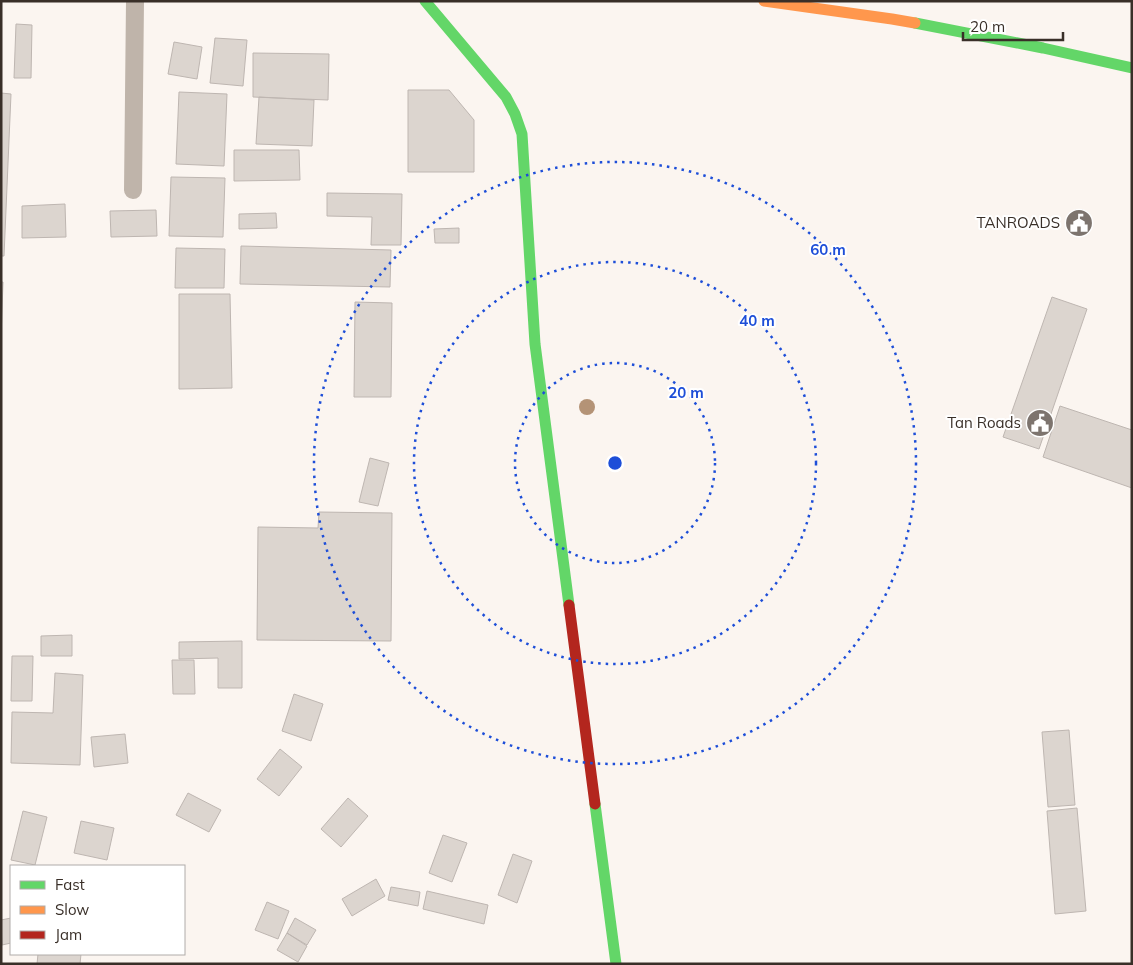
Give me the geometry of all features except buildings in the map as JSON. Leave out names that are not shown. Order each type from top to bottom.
[{"type":"street","points":[[425,1],[506,97],[515,114],[522,134],[535,344],[616,964]]},
{"type":"street","points":[[764,1],[892,19],[1043,48],[1132,68]]},
{"type":"lane","points":[[133,190],[135,1]]},
{"type":"traffic: fast","points":[[425,1],[506,97],[515,114],[522,134],[535,344],[569,605]]},
{"type":"traffic: fast","points":[[915,23],[1043,48],[1132,68]]},
{"type":"traffic: fast","points":[[595,804],[616,964]]},
{"type":"traffic: slow","points":[[764,1],[915,23]]},
{"type":"traffic: jam","points":[[569,605],[595,804]]},
{"type":"place","name":"TANROADS","points":[[1079,223]]},
{"type":"place","name":"Tan Roads","points":[[1040,423]]}]
